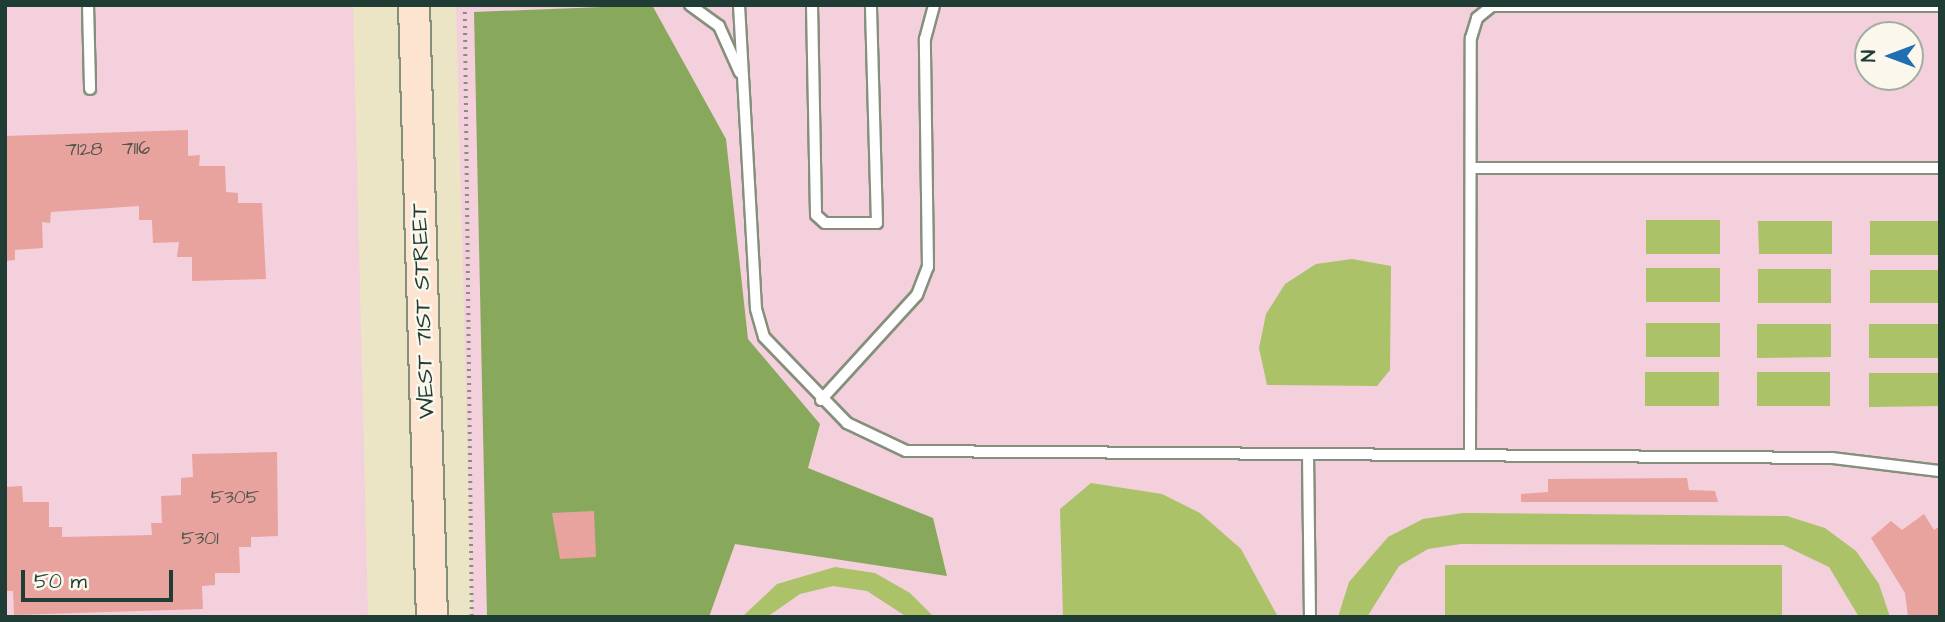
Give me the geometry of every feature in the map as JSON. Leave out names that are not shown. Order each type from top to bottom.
[{"type":"main road","name":"WEST 71ST STREET","points":[[414,5],[432,617]]},
{"type":"lane","points":[[88,5],[90,89]]},
{"type":"lane","points":[[690,5],[719,26],[738,61],[748,120]]},
{"type":"lane","points":[[739,5],[748,120],[756,309],[764,337],[821,400],[847,424],[906,451],[1832,458],[1940,471]]},
{"type":"lane","points":[[811,5],[816,215],[825,223],[877,223],[871,5]]},
{"type":"lane","points":[[821,400],[917,295],[928,267],[925,40],[934,5]]},
{"type":"lane","points":[[1470,455],[1471,38],[1477,18],[1492,6],[1940,6]]},
{"type":"lane","points":[[1471,168],[1940,168]]},
{"type":"lane","points":[[1308,454],[1310,617]]},
{"type":"path","points":[[465,5],[472,617]]},
{"type":"shaded area","points":[[5,5],[353,5],[368,617],[5,617]]},
{"type":"shaded area","points":[[456,5],[1940,5],[1940,617],[472,617]]},
{"type":"green space","points":[[652,5],[726,139],[748,339],[820,424],[808,468],[933,518],[947,576],[735,544],[709,617],[487,617],[474,12]]},
{"type":"green space","points":[[1646,220],[1720,220],[1720,254],[1646,254]]},
{"type":"green space","points":[[1758,221],[1832,221],[1832,254],[1759,254]]},
{"type":"green space","points":[[1870,221],[1940,221],[1940,255],[1870,255]]},
{"type":"green space","points":[[1352,259],[1391,266],[1390,370],[1377,386],[1267,385],[1259,348],[1266,314],[1285,284],[1316,264]]},
{"type":"green space","points":[[1646,268],[1720,268],[1720,302],[1646,302]]},
{"type":"green space","points":[[1758,269],[1831,269],[1831,303],[1758,303]]},
{"type":"green space","points":[[1870,270],[1940,270],[1940,303],[1870,303]]},
{"type":"green space","points":[[1646,323],[1720,323],[1720,357],[1646,357]]},
{"type":"green space","points":[[1757,324],[1831,324],[1831,357],[1757,358]]},
{"type":"green space","points":[[1869,324],[1940,324],[1940,358],[1869,358]]},
{"type":"green space","points":[[1645,372],[1719,372],[1719,406],[1645,406]]},
{"type":"green space","points":[[1757,372],[1830,372],[1830,406],[1757,406]]},
{"type":"green space","points":[[1869,373],[1940,373],[1940,406],[1869,407]]},
{"type":"green space","points":[[1091,483],[1162,494],[1200,513],[1241,549],[1278,617],[1063,617],[1060,509]]},
{"type":"green space","points":[[1463,513],[1787,516],[1825,528],[1856,551],[1879,584],[1890,617],[1859,617],[1829,567],[1783,545],[1461,544],[1428,549],[1399,566],[1367,617],[1338,617],[1349,582],[1388,537],[1423,519]]},
{"type":"green space","points":[[1445,565],[1782,565],[1782,617],[1445,617]]},
{"type":"green space","points":[[835,567],[875,573],[910,593],[932,615],[958,617],[907,617],[867,591],[833,586],[800,594],[767,617],[742,617],[777,584]]},
{"type":"building","points":[[188,130],[188,156],[200,155],[199,166],[225,166],[226,192],[238,193],[238,203],[262,203],[266,279],[192,281],[192,257],[177,257],[179,242],[153,243],[152,220],[139,220],[139,206],[51,212],[50,223],[42,222],[43,248],[15,250],[15,260],[5,261],[5,136]]},
{"type":"building","points":[[277,452],[278,536],[251,537],[251,547],[239,547],[240,573],[215,573],[215,585],[202,586],[203,609],[14,615],[13,591],[5,591],[5,487],[22,486],[23,502],[49,502],[49,527],[62,527],[62,537],[152,535],[151,523],[162,523],[161,496],[181,495],[181,478],[193,477],[192,454]]},
{"type":"building","points":[[1687,478],[1689,490],[1715,491],[1718,502],[1521,502],[1521,494],[1548,492],[1548,479]]},
{"type":"building","points":[[594,511],[596,557],[560,559],[552,513]]},
{"type":"building","points":[[1924,514],[1934,530],[1940,526],[1940,617],[1908,617],[1905,593],[1871,538],[1891,521],[1902,530]]}]
